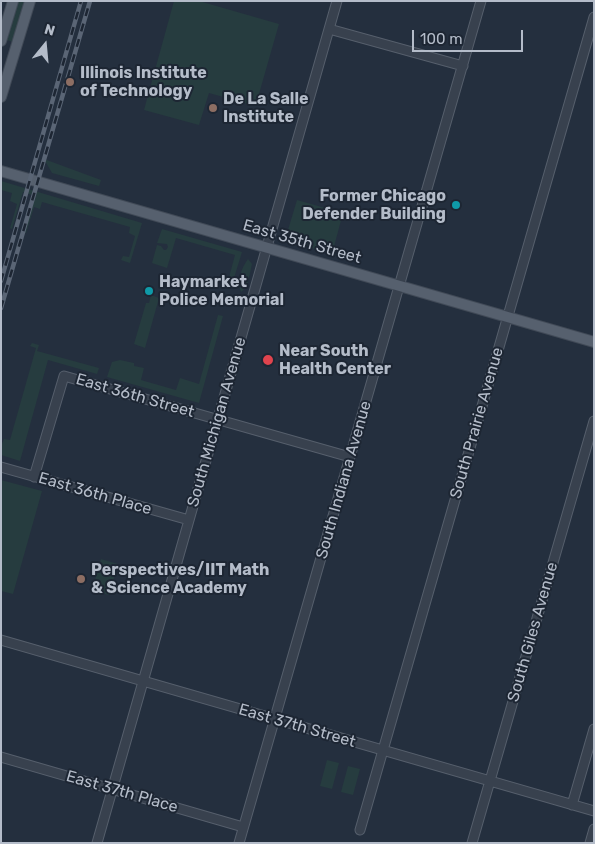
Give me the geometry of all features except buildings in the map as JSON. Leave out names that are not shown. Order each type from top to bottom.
[{"type":"main road","points":[[1,41],[13,1]]},
{"type":"main road","points":[[1,97],[30,1]]},
{"type":"main road","name":"East 35th Street","points":[[1,171],[594,342]]},
{"type":"street","name":"South Michigan Avenue","points":[[96,843],[337,1]]},
{"type":"street","name":"South Indiana Avenue","points":[[239,843],[482,1]]},
{"type":"street","name":"South Prairie Avenue","points":[[360,830],[594,17]]},
{"type":"street","points":[[329,29],[463,66]]},
{"type":"street","name":"East 36th Street","points":[[34,477],[64,376],[350,457]]},
{"type":"street","name":"South Giles Avenue","points":[[472,843],[594,420]]},
{"type":"street","name":"East 36th Place","points":[[1,467],[189,520]]},
{"type":"street","name":"East 37th Street","points":[[1,640],[594,811]]},
{"type":"street","points":[[572,805],[594,729]]},
{"type":"street","name":"East 37th Place","points":[[1,758],[244,827]]},
{"type":"street","points":[[590,843],[594,829]]},
{"type":"green space","points":[[18,1],[26,1],[13,42],[7,40]]},
{"type":"green space","points":[[174,1],[199,1],[279,24],[257,101],[252,105],[209,93],[199,125],[144,110]]},
{"type":"green space","points":[[44,159],[101,180],[99,186],[52,173]]},
{"type":"green space","points":[[1,181],[142,223],[130,263],[121,260],[123,256],[129,257],[135,236],[129,233],[130,227],[42,202],[40,209],[34,207],[26,233],[24,233],[35,196],[23,192],[12,229],[10,228],[17,204],[10,201],[12,193],[1,190]]},
{"type":"green space","points":[[297,200],[343,213],[332,254],[285,240]]},
{"type":"green space","points":[[162,229],[242,252],[231,288],[227,285],[235,255],[176,238],[167,268],[152,263],[157,245],[161,246],[164,250],[168,247],[167,244],[157,243]]},
{"type":"green space","points":[[248,259],[252,264],[247,287],[241,292],[239,284],[240,275]]},
{"type":"green space","points":[[151,295],[159,298],[145,348],[134,344],[146,303],[149,303]]},
{"type":"green space","points":[[218,315],[223,316],[199,403],[107,377],[112,362],[120,360],[134,363],[134,366],[144,368],[141,380],[176,390],[180,378],[199,384]]},
{"type":"green space","points":[[32,343],[39,345],[37,351],[99,368],[97,374],[48,360],[20,461],[1,455],[1,446],[4,439],[10,440],[36,348],[30,346]]},
{"type":"green space","points":[[1,480],[42,491],[13,594],[1,591]]},
{"type":"green space","points":[[101,559],[118,564],[109,595],[92,591]]},
{"type":"green space","points":[[327,760],[339,763],[332,789],[320,786]]},
{"type":"green space","points":[[348,766],[360,769],[353,795],[341,792]]},
{"type":"railway","points":[[1,281],[81,1]]},
{"type":"railway","points":[[1,308],[90,1]]},
{"type":"place","name":"Illinois Institute of Technology","points":[[70,82]]},
{"type":"place","name":"De La Salle Institute","points":[[213,108]]},
{"type":"place","name":"Former Chicago Defender Building","points":[[456,205]]},
{"type":"place","name":"Haymarket Police Memorial","points":[[149,291]]},
{"type":"place","name":"Near South Health Center","points":[[268,360]]},
{"type":"place","name":"Perspectives/IIT Math & Science Academy","points":[[81,579]]}]
